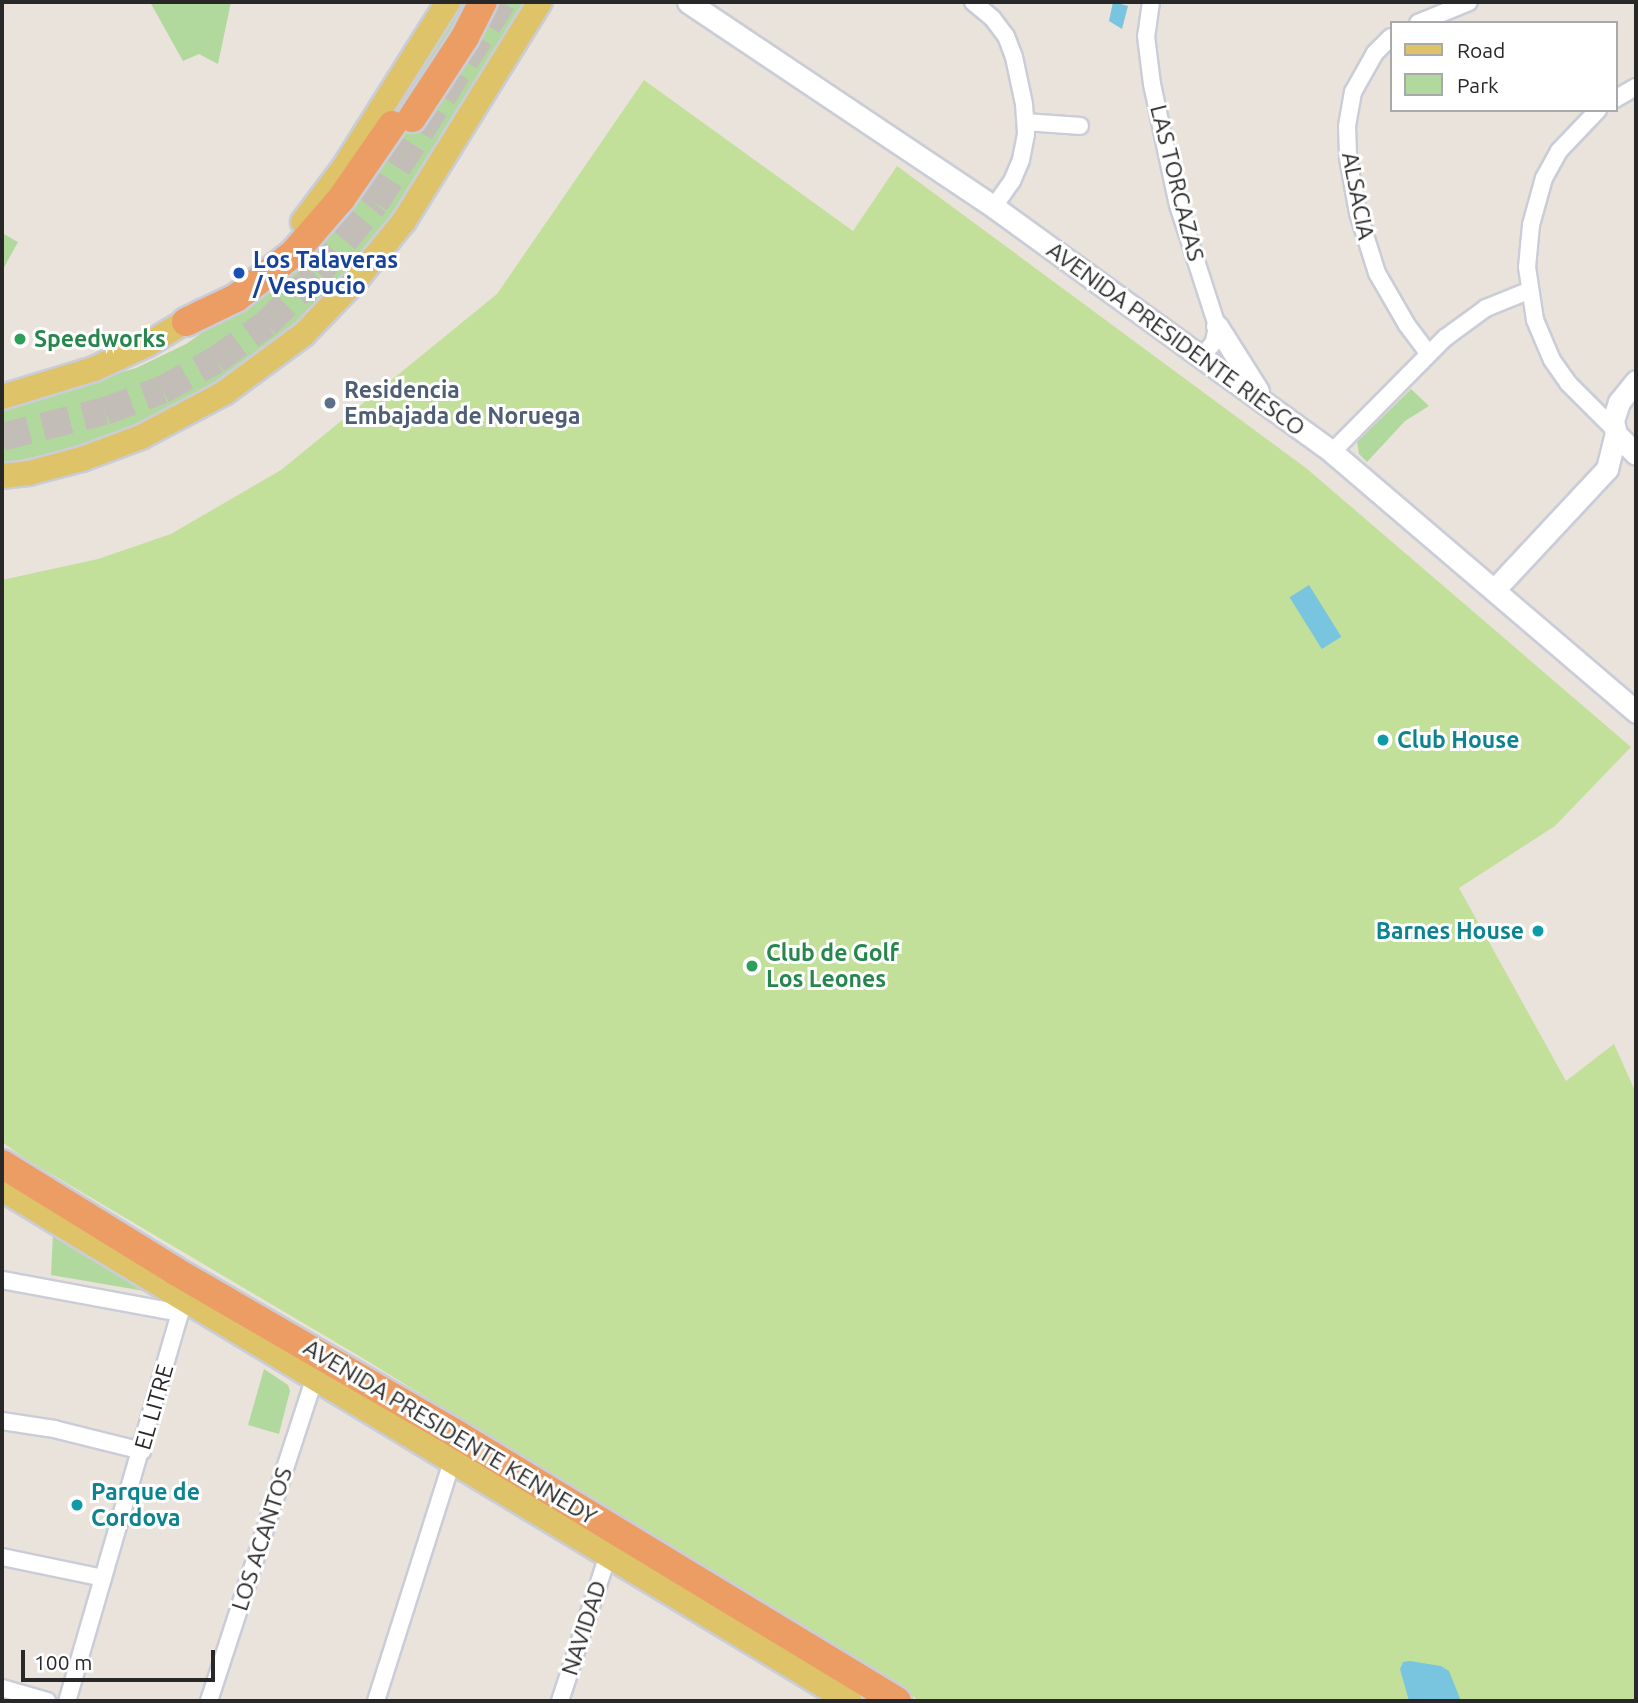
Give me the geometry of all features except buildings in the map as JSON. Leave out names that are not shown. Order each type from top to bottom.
[{"type":"highway","points":[[186,322],[236,298],[294,253],[402,122],[465,37],[483,2]]},
{"type":"highway","name":"AVENIDA PRESIDENTE KENNEDY","points":[[2,1164],[175,1271],[453,1432],[897,1701]]},
{"type":"main road","points":[[2,397],[94,369],[186,322],[230,292],[270,257],[321,201],[448,2]]},
{"type":"main road","points":[[2,476],[73,462],[141,437],[224,393],[304,334],[356,280],[404,221],[540,2]]},
{"type":"main road","name":"AVENIDA PRESIDENTE RIESCO","points":[[688,2],[994,208],[1332,452],[1636,712]]},
{"type":"main road","points":[[1217,326],[1242,370],[1273,408]]},
{"type":"main road","points":[[1607,469],[1619,402],[1636,382]]},
{"type":"main road","points":[[1615,431],[1636,454]]},
{"type":"main road","points":[[1494,590],[1607,469],[1622,461],[1636,459]]},
{"type":"main road","points":[[2,1189],[849,1701]]},
{"type":"main road","points":[[180,1313],[241,1333]]},
{"type":"street","points":[[973,2],[993,19],[1011,47],[1026,121],[1021,160],[1012,181],[994,208]]},
{"type":"street","name":"LAS TORCAZAS","points":[[1151,2],[1146,36],[1152,85],[1178,205],[1217,326]]},
{"type":"street","points":[[1423,21],[1469,2]]},
{"type":"street","name":"ALSACIA","points":[[1390,38],[1375,52],[1353,92],[1347,126],[1348,158],[1361,225],[1377,273],[1402,317],[1428,353]]},
{"type":"street","points":[[1617,98],[1636,87]]},
{"type":"street","points":[[1596,112],[1559,151],[1541,186],[1527,251],[1528,291],[1535,320],[1552,360],[1568,383],[1615,431]]},
{"type":"street","points":[[1026,121],[1080,126]]},
{"type":"street","points":[[1332,452],[1428,353],[1486,308],[1528,291]]},
{"type":"street","points":[[1201,358],[1214,342],[1217,326]]},
{"type":"street","points":[[2,1280],[180,1313]]},
{"type":"street","name":"EL LITRE","points":[[67,1701],[142,1451],[180,1313]]},
{"type":"street","name":"LOS ACANTOS","points":[[209,1701],[315,1377]]},
{"type":"street","points":[[2,1421],[54,1429],[142,1451]]},
{"type":"street","points":[[376,1701],[452,1461]]},
{"type":"street","name":"NAVIDAD","points":[[560,1701],[608,1555]]},
{"type":"street","points":[[2,1557],[103,1578]]},
{"type":"street","points":[[2,1688],[47,1701]]},
{"type":"green space","points":[[150,2],[231,2],[218,64],[199,54],[183,61]]},
{"type":"green space","points":[[458,2],[526,2],[410,196],[357,268],[262,359],[155,420],[70,449],[2,464],[2,406],[136,368],[186,344],[250,299],[384,118]]},
{"type":"green space","name":"Club de Golf Los Leones","points":[[644,80],[853,231],[897,166],[1306,468],[1631,747],[1555,826],[1459,888],[1566,1081],[1614,1044],[1636,1093],[1636,1701],[920,1701],[364,1359],[24,1158],[2,1142],[2,580],[98,559],[171,534],[281,470],[497,294]]},
{"type":"green space","points":[[2,233],[18,242],[2,271]]},
{"type":"green space","points":[[1411,389],[1429,406],[1405,421],[1367,462],[1359,454],[1357,442]]},
{"type":"green space","points":[[53,1233],[156,1293],[51,1275]]},
{"type":"green space","points":[[264,1369],[288,1385],[290,1391],[279,1434],[248,1425]]},
{"type":"water","points":[[1113,2],[1128,6],[1122,29],[1109,21]]},
{"type":"water","points":[[1309,585],[1341,637],[1322,649],[1289,597]]},
{"type":"water","points":[[1403,1662],[1441,1666],[1449,1671],[1461,1701],[1409,1701],[1400,1669]]},
{"type":"tunnel","points":[[2,437],[105,411],[162,390],[216,360],[266,324],[318,273],[375,203],[502,2]]},
{"type":"place","name":"Los Talaveras / Vespucio","points":[[239,273]]},
{"type":"place","name":"Speedworks","points":[[20,339]]},
{"type":"place","name":"Residencia Embajada de Noruega","points":[[330,403]]},
{"type":"place","name":"Club House","points":[[1383,740]]},
{"type":"place","name":"Barnes House","points":[[1538,931]]},
{"type":"place","name":"Club de Golf Los Leones","points":[[752,966]]},
{"type":"place","name":"Parque de Cordova","points":[[77,1505]]}]
